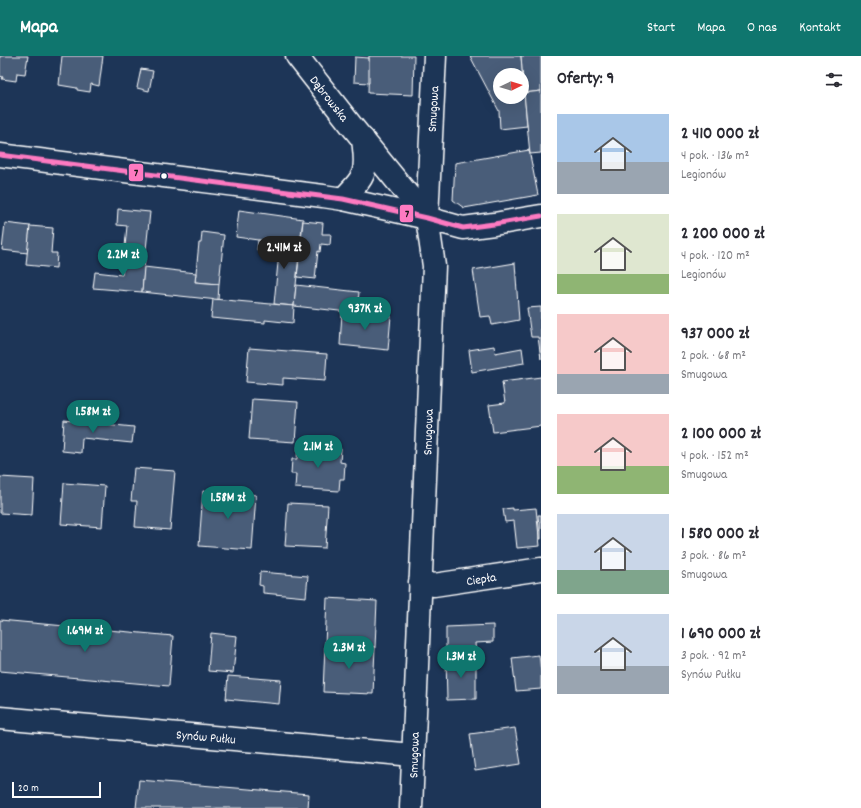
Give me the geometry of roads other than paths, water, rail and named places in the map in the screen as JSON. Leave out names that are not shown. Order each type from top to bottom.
[{"type":"street","name":"Dąbrowska","points":[[297,56],[427,218]]},
{"type":"street","name":"Smugowa","points":[[411,808],[434,266],[427,218],[435,56]]},
{"type":"street","points":[[343,199],[359,181],[363,174],[365,163],[363,139]]},
{"type":"street","points":[[0,155],[343,199],[427,218],[463,228],[541,216]]},
{"type":"street","name":"Ciepła","points":[[420,582],[434,585],[541,569]]},
{"type":"street","name":"Synów Pułku","points":[[0,718],[413,755]]}]
